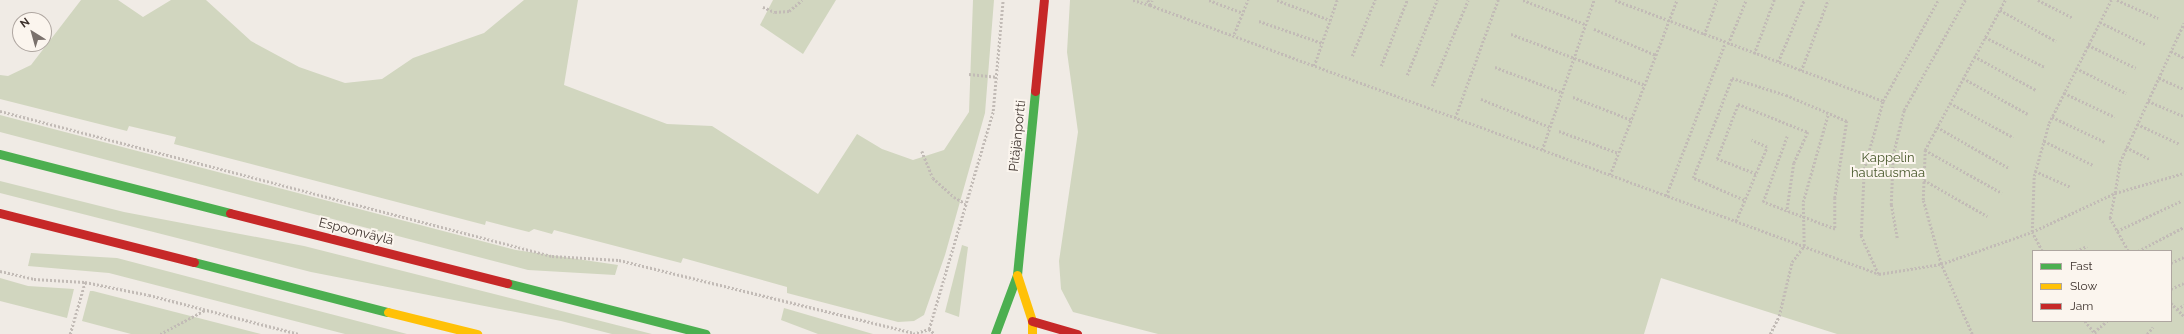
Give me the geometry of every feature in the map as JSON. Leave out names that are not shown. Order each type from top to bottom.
[{"type":"main road","name":"Pitäjänportti","points":[[995,334],[1017,275],[1044,0]]},
{"type":"main road","name":"Espoonväylä","points":[[0,154],[706,334]]},
{"type":"main road","points":[[0,212],[477,334]]},
{"type":"main road","name":"Pitäjänportti","points":[[1017,275],[1032,321],[1032,334]]},
{"type":"main road","points":[[1032,321],[1077,334]]},
{"type":"path","points":[[763,7],[775,12],[789,11],[802,0]]},
{"type":"path","points":[[929,329],[993,111],[1003,0]]},
{"type":"path","points":[[1133,0],[1234,34],[1314,66],[1879,274],[1941,264],[2032,232],[2115,193],[2184,173]]},
{"type":"path","points":[[1148,0],[1150,5]]},
{"type":"path","points":[[1150,5],[1152,0]]},
{"type":"path","points":[[1209,0],[1243,13]]},
{"type":"path","points":[[1234,34],[1248,0]]},
{"type":"path","points":[[1277,0],[1330,20]]},
{"type":"path","points":[[1314,66],[1336,0]]},
{"type":"path","points":[[1352,56],[1375,0]]},
{"type":"path","points":[[1381,66],[1407,0]]},
{"type":"path","points":[[1407,75],[1437,0]]},
{"type":"path","points":[[1432,86],[1468,0]]},
{"type":"path","points":[[1455,118],[1498,0]]},
{"type":"path","points":[[1523,0],[1585,24]]},
{"type":"path","points":[[1542,150],[1594,0]]},
{"type":"path","points":[[1615,0],[1669,22],[1883,101]]},
{"type":"path","points":[[1610,175],[1677,0]]},
{"type":"path","points":[[1704,35],[1717,0]]},
{"type":"path","points":[[1728,44],[1746,0]]},
{"type":"path","points":[[1754,54],[1774,0]]},
{"type":"path","points":[[1778,62],[1804,0]]},
{"type":"path","points":[[1801,71],[1828,0]]},
{"type":"path","points":[[1879,274],[1862,236],[1864,169],[1883,101],[1938,0]]},
{"type":"path","points":[[1898,238],[1891,205],[1893,156],[1904,110],[1965,0]]},
{"type":"path","points":[[1972,334],[1941,264],[1923,200],[1925,150],[2005,0]]},
{"type":"path","points":[[2038,0],[2073,18]]},
{"type":"path","points":[[2041,250],[2032,232],[2035,170],[2052,117],[2111,0]]},
{"type":"path","points":[[2117,0],[2158,18]]},
{"type":"path","points":[[2000,10],[2056,41]]},
{"type":"path","points":[[1259,20],[1322,43]]},
{"type":"path","points":[[2100,22],[2147,44]]},
{"type":"path","points":[[2127,250],[2110,218],[2120,162],[2184,23]]},
{"type":"path","points":[[1594,29],[1656,55]]},
{"type":"path","points":[[1511,34],[1574,57],[1583,64],[1645,86]]},
{"type":"path","points":[[1985,37],[2045,67]]},
{"type":"path","points":[[1666,196],[1725,43]]},
{"type":"path","points":[[2088,45],[2136,68]]},
{"type":"path","points":[[2171,51],[2184,58]]},
{"type":"path","points":[[1974,56],[2036,90]]},
{"type":"path","points":[[1495,66],[1561,92]]},
{"type":"path","points":[[2076,68],[2126,93]]},
{"type":"path","points":[[969,74],[996,77]]},
{"type":"path","points":[[1744,200],[1693,178],[1732,78],[1847,121],[1836,198],[1835,229],[1763,202],[1787,136]]},
{"type":"path","points":[[1963,78],[2028,114]]},
{"type":"path","points":[[2159,78],[2184,89]]},
{"type":"path","points":[[2064,93],[2115,117]]},
{"type":"path","points":[[1573,97],[1632,120]]},
{"type":"path","points":[[1481,99],[1550,127]]},
{"type":"path","points":[[2148,101],[2184,116]]},
{"type":"path","points":[[1950,103],[2013,137]]},
{"type":"path","points":[[1756,174],[1717,159],[1738,104],[1808,132],[1794,163],[1787,211]]},
{"type":"path","points":[[0,111],[552,256],[619,260],[913,333],[929,329]]},
{"type":"path","points":[[1770,334],[1779,316],[1792,262],[1804,246],[1803,202],[1811,165],[1828,114]]},
{"type":"path","points":[[2052,117],[2105,142]]},
{"type":"path","points":[[2137,124],[2180,144]]},
{"type":"path","points":[[1937,126],[2009,168]]},
{"type":"path","points":[[1559,131],[1618,153]]},
{"type":"path","points":[[1736,221],[1767,147],[1751,140]]},
{"type":"path","points":[[2044,141],[2093,165]]},
{"type":"path","points":[[2126,148],[2150,159]]},
{"type":"path","points":[[1925,150],[2002,193]]},
{"type":"path","points":[[922,151],[933,178],[954,197],[965,203]]},
{"type":"path","points":[[2035,170],[2071,187]]},
{"type":"path","points":[[1924,180],[1987,216]]},
{"type":"path","points":[[2117,231],[2181,201]]},
{"type":"path","points":[[2140,250],[2184,227]]},
{"type":"path","points":[[2078,250],[2087,246]]},
{"type":"path","points":[[2172,263],[2184,257]]},
{"type":"path","points":[[0,271],[34,279],[85,282],[205,309],[299,334]]},
{"type":"path","points":[[70,334],[85,282]]},
{"type":"path","points":[[2172,289],[2184,283]]},
{"type":"path","points":[[2172,304],[2184,316]]},
{"type":"path","points":[[2177,309],[2184,305]]},
{"type":"path","points":[[160,334],[205,309]]},
{"type":"path","points":[[2086,322],[2095,333],[2106,322]]},
{"type":"path","points":[[2147,334],[2153,327]]},
{"type":"path","points":[[929,329],[935,334]]},
{"type":"green space","points":[[81,0],[118,0],[143,17],[171,0],[206,0],[251,41],[299,67],[345,83],[382,79],[413,58],[484,33],[524,0],[578,0],[564,85],[667,124],[712,126],[818,194],[857,134],[882,149],[913,160],[944,150],[969,112],[973,0],[994,0],[985,113],[945,255],[924,315],[914,321],[898,322],[787,293],[787,287],[683,258],[681,263],[554,230],[552,234],[534,229],[529,232],[486,221],[485,225],[174,144],[176,137],[129,126],[127,131],[0,99],[0,75],[8,76],[31,65],[41,52],[52,52],[52,38]]},
{"type":"green space","points":[[773,0],[836,0],[803,54],[760,25]]},
{"type":"green space","name":"Kappelin hautausmaa","points":[[1070,0],[2184,0],[2184,334],[1837,334],[1661,278],[1644,334],[1158,334],[1073,312],[1061,289],[1059,261],[1078,132],[1067,52]]},
{"type":"green space","points":[[0,115],[516,250],[618,265],[615,275],[528,270],[0,132]]},
{"type":"green space","points":[[0,181],[124,212],[304,246],[652,334],[612,334],[561,321],[311,272],[0,193]]},
{"type":"green space","points":[[962,245],[968,247],[959,317],[945,312]]},
{"type":"green space","points":[[31,253],[117,258],[407,334],[345,334],[109,273],[28,266]]},
{"type":"green space","points":[[0,278],[28,286],[74,289],[67,318],[0,301]]},
{"type":"green space","points":[[90,291],[261,334],[131,334],[82,321]]},
{"type":"green space","points":[[784,308],[873,334],[818,334],[781,320]]},
{"type":"traffic: fast","points":[[995,334],[1017,275],[1035,91]]},
{"type":"traffic: fast","points":[[0,154],[230,213]]},
{"type":"traffic: fast","points":[[194,262],[388,312]]},
{"type":"traffic: fast","points":[[507,283],[706,334]]},
{"type":"traffic: slow","points":[[1017,275],[1032,321],[1032,334]]},
{"type":"traffic: slow","points":[[388,312],[477,334]]},
{"type":"traffic: jam","points":[[1035,91],[1044,0]]},
{"type":"traffic: jam","points":[[0,213],[194,262]]},
{"type":"traffic: jam","points":[[230,213],[507,283]]},
{"type":"traffic: jam","points":[[1032,321],[1077,334]]}]
